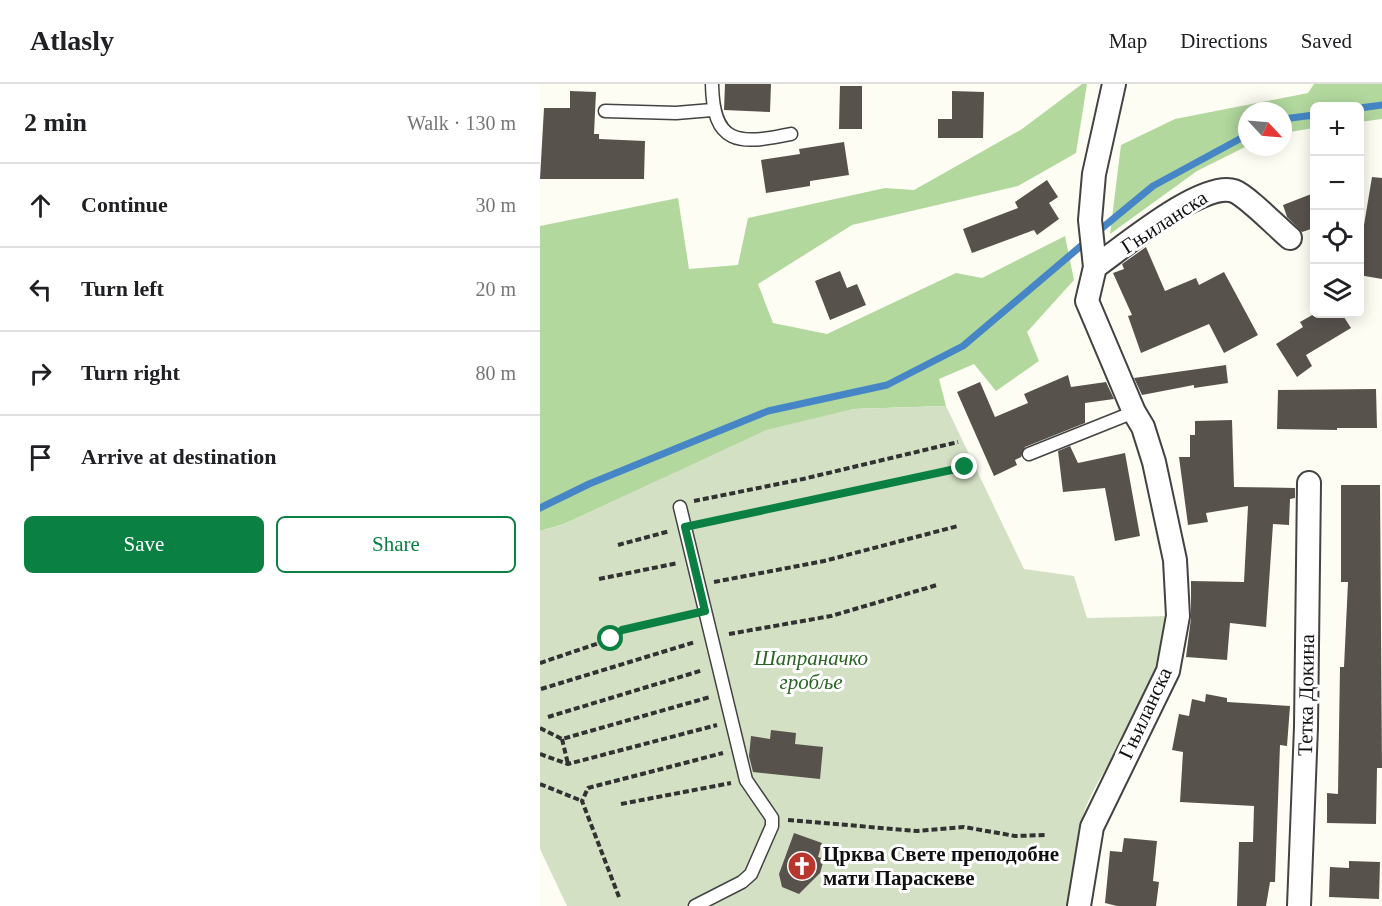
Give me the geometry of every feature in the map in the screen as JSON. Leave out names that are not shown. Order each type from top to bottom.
[{"type":"street","name":"Гњиланска","points":[[1079,906],[1092,827],[1168,672],[1178,616],[1175,560],[1154,462],[1143,427],[1134,412],[1087,302],[1095,263],[1090,220],[1094,174],[1114,84]]},
{"type":"street","name":"Гњиланска","points":[[1095,263],[1186,204],[1220,188],[1236,191],[1246,198],[1290,238]]},
{"type":"street","name":"Тетка Докина","points":[[1299,906],[1306,727],[1309,483]]},
{"type":"lane","points":[[712,84],[712,110],[717,123],[726,132],[740,139],[762,140],[791,134]]},
{"type":"lane","points":[[605,111],[676,113],[712,110]]},
{"type":"lane","points":[[1029,454],[1134,412]]},
{"type":"lane","points":[[680,507],[746,780],[772,818],[772,826],[750,874],[742,882],[695,906]]},
{"type":"path","points":[[680,507],[682,503],[803,479],[958,442]]},
{"type":"path","points":[[618,545],[685,527],[965,467]]},
{"type":"path","points":[[699,585],[824,561],[958,526]]},
{"type":"path","points":[[599,579],[693,560]]},
{"type":"path","points":[[541,689],[711,637],[831,616],[937,585]]},
{"type":"path","points":[[540,663],[611,639],[622,630],[705,611]]},
{"type":"path","points":[[548,717],[718,665]]},
{"type":"path","points":[[540,728],[562,739],[725,693]]},
{"type":"path","points":[[540,754],[568,764],[732,721]]},
{"type":"path","points":[[562,739],[568,764]]},
{"type":"path","points":[[619,897],[582,801],[588,788],[739,749]]},
{"type":"path","points":[[621,804],[746,780]]},
{"type":"path","points":[[540,784],[582,801]]},
{"type":"path","points":[[772,818],[917,831],[964,827],[1016,836],[1047,835]]},
{"type":"green space","points":[[1082,84],[1087,84],[1076,153],[1018,186],[852,225],[758,284],[773,323],[827,334],[956,273],[982,278],[1065,236],[1074,280],[1027,332],[1039,361],[996,391],[974,364],[939,379],[946,406],[853,409],[668,476],[564,524],[540,531],[540,226],[678,198],[689,269],[738,265],[748,218],[885,188],[914,190],[1022,129]]},
{"type":"green space","points":[[1314,84],[1382,84],[1382,119],[1364,121],[1364,102],[1310,102],[1310,129],[1292,132],[1292,102],[1262,102],[1308,93]]},
{"type":"green space","points":[[1238,107],[1238,150],[1197,171],[1110,234],[1121,145],[1175,119]]},
{"type":"green space","name":"Шапраначко гробље","points":[[946,406],[1024,569],[1074,576],[1087,618],[1168,616],[1166,642],[1151,690],[1088,802],[1080,826],[1070,906],[567,906],[540,849],[540,531],[564,524],[766,430],[853,409]]},
{"type":"building","points":[[725,84],[771,84],[770,112],[724,110]]},
{"type":"building","points":[[840,86],[862,86],[862,129],[839,129]]},
{"type":"building","points":[[570,91],[596,92],[594,134],[599,134],[599,139],[645,141],[644,179],[540,179],[544,108],[570,108]]},
{"type":"building","points":[[952,91],[984,92],[983,138],[938,138],[938,119],[952,119]]},
{"type":"building","points":[[844,142],[849,175],[810,181],[810,186],[766,193],[761,160],[800,154],[799,149]]},
{"type":"building","points":[[1372,177],[1382,178],[1382,279],[1364,276],[1364,225]]},
{"type":"building","points":[[1047,180],[1058,197],[1049,203],[1059,219],[1037,235],[1034,230],[972,253],[963,229],[1018,208],[1015,202]]},
{"type":"building","points":[[1310,195],[1310,229],[1302,232],[1287,217],[1283,205]]},
{"type":"building","points":[[1146,247],[1165,291],[1196,278],[1199,285],[1224,272],[1258,335],[1224,353],[1209,324],[1141,353],[1128,316],[1132,315],[1113,273],[1124,269],[1122,264]]},
{"type":"building","points":[[840,271],[847,288],[857,284],[866,305],[830,320],[815,281]]},
{"type":"building","points":[[1310,316],[1345,318],[1351,328],[1306,355],[1312,366],[1297,377],[1276,344],[1303,327],[1300,322]]},
{"type":"building","points":[[1226,365],[1228,383],[1194,388],[1194,385],[1142,395],[1134,378]]},
{"type":"building","points":[[1068,375],[1071,387],[1106,382],[1114,399],[1085,403],[1085,423],[1025,447],[1021,457],[1015,460],[1017,465],[994,476],[957,392],[980,382],[995,417],[1028,403],[1024,394]]},
{"type":"building","points":[[1376,389],[1377,428],[1277,429],[1278,390]]},
{"type":"building","points":[[1232,420],[1234,487],[1295,488],[1295,498],[1290,499],[1289,525],[1273,524],[1266,627],[1230,623],[1227,660],[1186,657],[1191,618],[1191,581],[1244,582],[1248,506],[1206,513],[1208,522],[1188,525],[1179,457],[1190,457],[1190,435],[1195,435],[1195,421]]},
{"type":"building","points":[[1070,446],[1078,463],[1125,453],[1140,536],[1115,541],[1105,488],[1063,492],[1058,451]]},
{"type":"building","points":[[1341,485],[1380,485],[1382,768],[1377,768],[1376,824],[1327,823],[1327,793],[1338,794],[1340,667],[1344,667],[1348,582],[1341,582]]},
{"type":"building","points":[[1206,694],[1227,698],[1227,702],[1290,706],[1287,746],[1280,745],[1275,882],[1270,882],[1266,906],[1237,906],[1239,842],[1253,842],[1254,806],[1180,802],[1183,752],[1172,750],[1179,714],[1189,716],[1192,699],[1205,702]]},
{"type":"building","points":[[771,730],[796,733],[795,744],[823,747],[820,779],[753,772],[749,756],[751,736],[770,739]]},
{"type":"building","name":"Црква Свете преподобне мати Параскеве","points":[[794,833],[822,843],[818,857],[824,859],[820,873],[799,894],[782,887],[779,874]]},
{"type":"building","points":[[1124,838],[1157,841],[1153,881],[1159,882],[1156,906],[1117,906],[1105,903],[1110,851],[1122,852]]},
{"type":"building","points":[[1349,861],[1380,862],[1379,899],[1329,897],[1330,867],[1349,868]]},
{"type":"waterway","points":[[1364,107],[1382,105]]},
{"type":"waterway","points":[[1292,118],[1310,116]]},
{"type":"waterway","points":[[1096,233],[1153,186],[1238,140]]},
{"type":"waterway","points":[[540,508],[589,484],[768,411],[887,385],[963,346],[1088,240]]},
{"type":"place","name":"Црква Свете преподобне мати Параскеве","points":[[802,866]]},
{"type":"route","points":[[611,639],[622,630],[705,611],[685,527],[965,467]]}]
